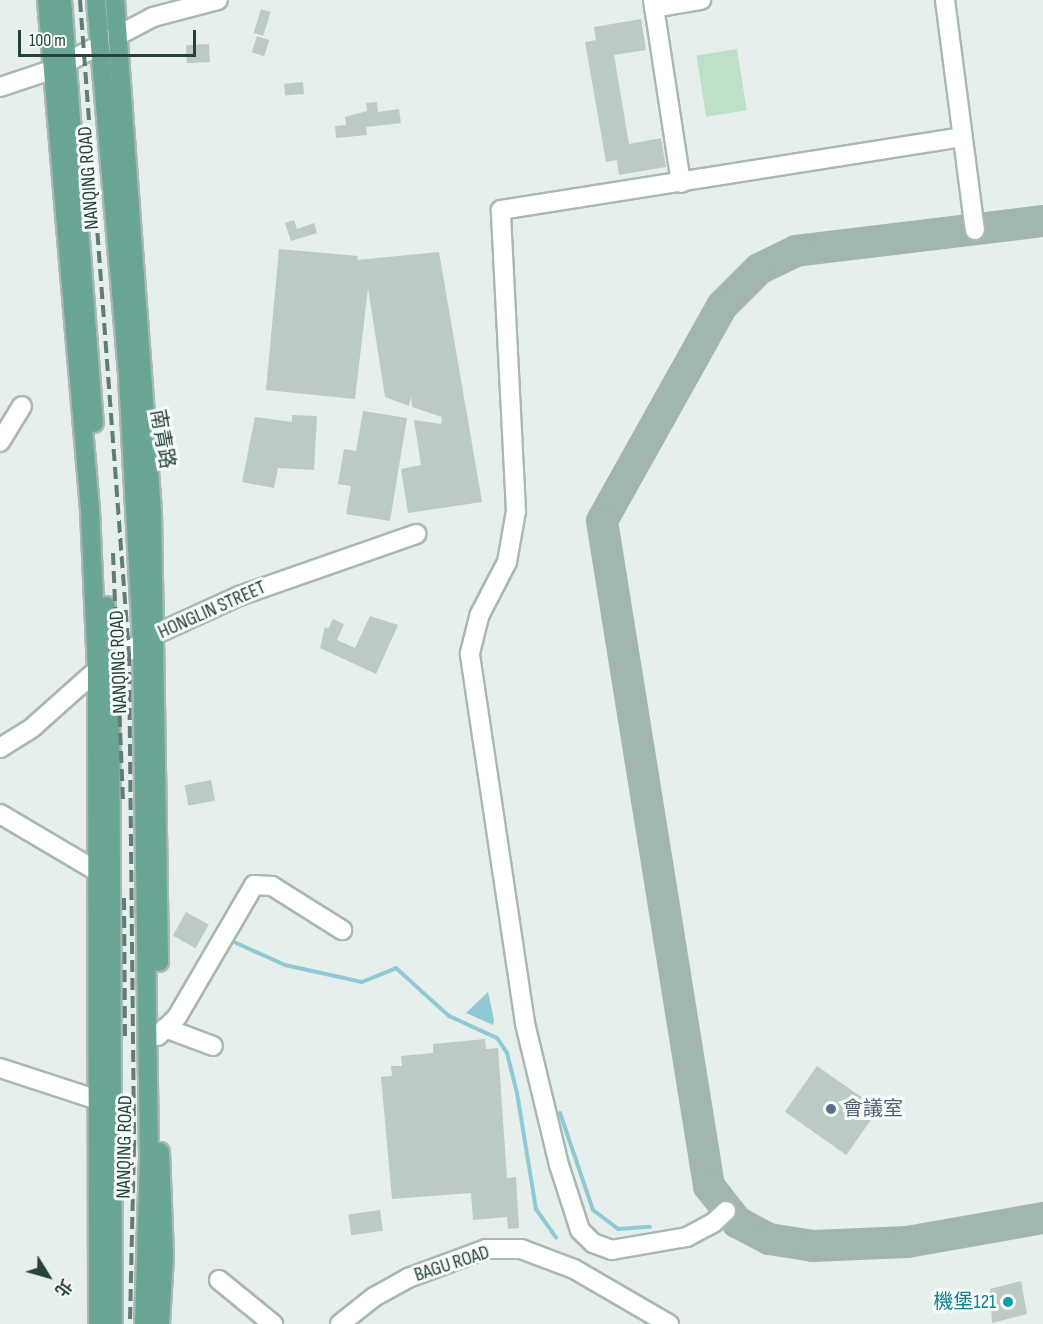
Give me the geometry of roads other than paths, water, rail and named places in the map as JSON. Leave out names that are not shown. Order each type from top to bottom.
[{"type":"main road","points":[[47,0],[61,64],[90,510],[103,666],[95,1099],[98,1324]]},
{"type":"main road","name":"NANQING ROAD","points":[[62,0],[61,64],[91,376],[103,666],[113,1129],[113,1324]]},
{"type":"main road","name":"NANQING ROAD","points":[[96,0],[111,41],[128,375],[149,638],[149,1157],[144,1324]]},
{"type":"main road","points":[[115,0],[111,41],[152,512],[149,638],[162,1032],[158,1097],[149,1157]]},
{"type":"main road","name":"南青路","points":[[128,375],[152,512]]},
{"type":"main road","points":[[90,510],[91,376]]},
{"type":"main road","points":[[97,1060],[113,1129]]},
{"type":"main road","points":[[158,1097],[164,1256],[160,1324]]},
{"type":"street","points":[[0,87],[61,64],[111,41],[153,17],[218,0]]},
{"type":"street","points":[[681,183],[654,4],[701,0]]},
{"type":"street","points":[[945,0],[975,230]]},
{"type":"street","points":[[726,1211],[713,1223],[687,1237],[612,1250],[593,1243],[580,1230],[559,1165],[525,1023],[470,653],[479,616],[507,562],[516,511],[501,210],[962,137]]},
{"type":"street","points":[[0,442],[22,406]]},
{"type":"street","name":"HONGLIN STREET","points":[[0,748],[33,727],[103,666],[149,638],[239,596],[416,534]]},
{"type":"street","points":[[0,814],[98,872]]},
{"type":"street","points":[[213,1046],[162,1032],[177,1017],[254,885],[272,886],[342,930]]},
{"type":"street","points":[[0,1068],[95,1099]]},
{"type":"street","name":"BAGU ROAD","points":[[342,1323],[374,1297],[408,1278],[486,1249],[521,1249],[574,1269],[669,1324]]},
{"type":"street","points":[[219,1280],[273,1324]]},
{"type":"water","points":[[488,992],[494,1020],[493,1025],[466,1013]]},
{"type":"waterway","points":[[234,942],[285,965],[362,982],[396,968],[449,1016],[497,1038],[507,1053],[517,1093],[536,1209],[556,1238]]},
{"type":"waterway","points":[[560,1113],[593,1210],[618,1229],[650,1227]]},
{"type":"railway","points":[[80,0],[129,654],[134,1145],[130,1324]]},
{"type":"railway","points":[[113,553],[123,802]]},
{"type":"railway","points":[[124,898],[125,1039]]},
{"type":"place","name":"會議室","points":[[831,1109]]},
{"type":"place","name":"機堡121","points":[[1008,1302]]}]
